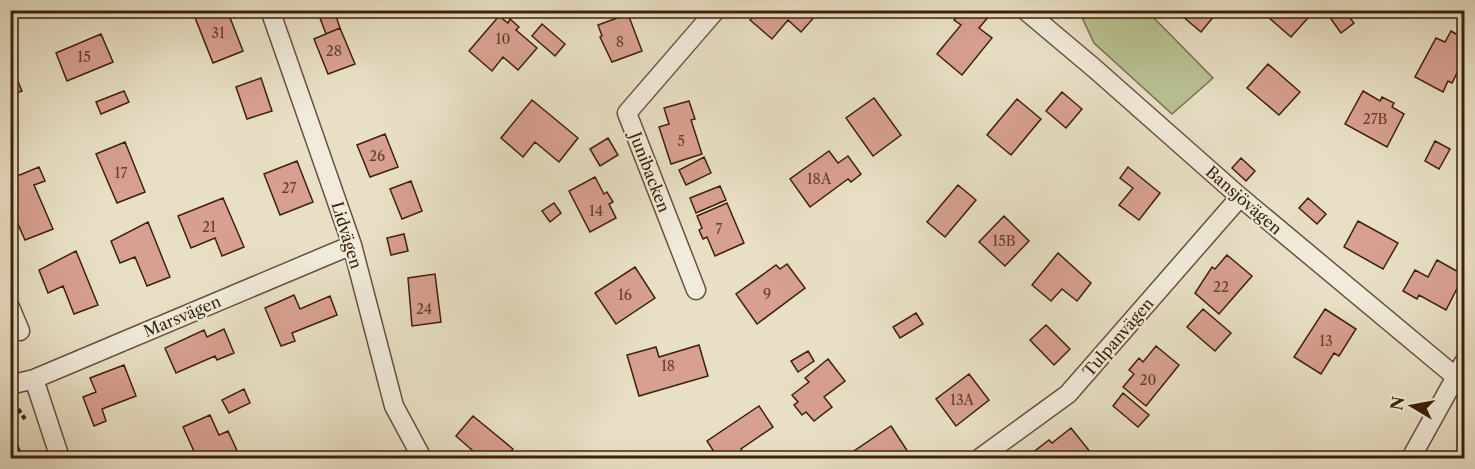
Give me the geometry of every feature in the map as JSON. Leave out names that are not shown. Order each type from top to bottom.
[{"type":"street","name":"Lidvägen","points":[[270,10],[352,245],[394,406],[422,459]]},
{"type":"street","name":"Junibacken","points":[[696,290],[627,113],[716,10]]},
{"type":"street","name":"Bansjövägen","points":[[1025,10],[1240,197],[1462,376]]},
{"type":"street","name":"Tulpanvägen","points":[[980,459],[1068,394],[1240,197]]},
{"type":"street","name":"Marsvägen","points":[[10,385],[34,379],[352,245]]},
{"type":"street","points":[[10,308],[20,331]]},
{"type":"street","points":[[1411,459],[1462,376]]},
{"type":"street","points":[[34,379],[60,459]]},
{"type":"green space","points":[[1079,11],[1147,11],[1213,78],[1172,114],[1094,43]]},
{"type":"building","points":[[204,10],[227,10],[243,51],[213,63],[194,15]]},
{"type":"building","points":[[317,10],[334,10],[340,28],[326,34]]},
{"type":"building","points":[[759,10],[816,10],[818,13],[801,32],[788,20],[772,39],[750,20]]},
{"type":"building","points":[[961,10],[982,10],[989,16],[979,28],[992,38],[962,75],[937,54],[961,25],[954,20]]},
{"type":"building","points":[[1175,10],[1219,10],[1201,32]]},
{"type":"building","points":[[1273,10],[1315,10],[1291,37],[1268,17]]},
{"type":"building","points":[[1327,10],[1344,10],[1354,23],[1341,33],[1326,12]]},
{"type":"building","points":[[628,14],[642,51],[612,62],[600,37],[602,36],[598,25]]},
{"type":"building","points":[[499,16],[508,23],[510,19],[519,27],[516,30],[537,48],[518,70],[503,57],[492,71],[469,51]]},
{"type":"building","points":[[542,24],[565,44],[555,56],[532,36]]},
{"type":"building","points":[[340,28],[355,64],[328,74],[314,39]]},
{"type":"building","points":[[1451,31],[1464,39],[1464,59],[1452,83],[1448,81],[1443,92],[1415,77],[1436,38],[1445,42]]},
{"type":"building","points":[[101,34],[113,62],[67,81],[56,53]]},
{"type":"building","points":[[10,62],[22,91],[10,95]]},
{"type":"building","points":[[1268,64],[1300,92],[1279,115],[1247,88]]},
{"type":"building","points":[[261,78],[272,111],[247,119],[236,87]]},
{"type":"building","points":[[124,91],[129,102],[101,114],[96,102]]},
{"type":"building","points":[[1363,91],[1380,101],[1382,97],[1394,103],[1392,107],[1404,114],[1387,147],[1345,124]]},
{"type":"building","points":[[1062,92],[1082,109],[1066,128],[1046,111]]},
{"type":"building","points":[[874,98],[901,135],[873,156],[846,118]]},
{"type":"building","points":[[1017,99],[1041,119],[1011,155],[987,135]]},
{"type":"building","points":[[532,100],[578,138],[559,162],[535,142],[523,157],[501,138]]},
{"type":"building","points":[[689,101],[695,119],[691,120],[702,154],[671,164],[659,127],[669,124],[664,108]]},
{"type":"building","points":[[10,111],[17,127],[10,129]]},
{"type":"building","points":[[385,134],[398,167],[370,177],[357,145]]},
{"type":"building","points":[[608,138],[618,155],[600,166],[590,149]]},
{"type":"building","points":[[1435,141],[1450,149],[1439,169],[1425,161]]},
{"type":"building","points":[[125,142],[145,192],[117,203],[96,154]]},
{"type":"building","points":[[829,151],[838,163],[848,156],[861,174],[851,182],[848,179],[810,207],[790,179]]},
{"type":"building","points":[[704,157],[711,173],[686,185],[679,170]]},
{"type":"building","points":[[1241,158],[1255,171],[1246,181],[1232,168]]},
{"type":"building","points":[[297,161],[313,202],[280,215],[264,174]]},
{"type":"building","points":[[39,167],[45,181],[34,185],[53,229],[25,240],[10,206],[10,179]]},
{"type":"building","points":[[1128,167],[1160,193],[1139,220],[1119,205],[1133,188],[1120,178]]},
{"type":"building","points":[[595,177],[604,194],[607,192],[613,202],[609,204],[616,218],[590,232],[569,191]]},
{"type":"building","points":[[411,181],[422,211],[402,219],[390,189]]},
{"type":"building","points":[[958,185],[976,200],[945,237],[927,222]]},
{"type":"building","points":[[720,186],[726,200],[696,213],[690,198]]},
{"type":"building","points":[[223,198],[244,247],[222,256],[215,238],[191,248],[178,216]]},
{"type":"building","points":[[1308,198],[1326,214],[1317,224],[1299,208]]},
{"type":"building","points":[[554,203],[561,213],[550,222],[542,211]]},
{"type":"building","points":[[727,203],[744,243],[715,256],[707,237],[703,239],[699,230],[702,228],[697,216]]},
{"type":"building","points":[[1004,216],[1029,241],[1005,266],[979,242]]},
{"type":"building","points":[[1358,221],[1398,243],[1383,269],[1344,247]]},
{"type":"building","points":[[148,222],[170,277],[147,286],[135,257],[120,263],[111,241]]},
{"type":"building","points":[[404,234],[408,251],[391,255],[387,238]]},
{"type":"building","points":[[76,251],[98,305],[74,314],[63,286],[48,293],[39,270]]},
{"type":"building","points":[[1058,253],[1091,283],[1077,301],[1062,289],[1051,301],[1032,285]]},
{"type":"building","points":[[1227,255],[1252,276],[1219,314],[1195,293],[1212,267],[1215,269]]},
{"type":"building","points":[[1437,260],[1464,275],[1446,310],[1419,295],[1417,299],[1403,291],[1415,270],[1428,277]]},
{"type":"building","points":[[787,264],[805,288],[757,324],[736,294],[776,265],[780,269]]},
{"type":"building","points":[[635,267],[655,298],[616,324],[595,293]]},
{"type":"building","points":[[435,274],[441,322],[412,326],[408,278]]},
{"type":"building","points":[[294,295],[300,309],[330,296],[337,315],[292,333],[295,341],[281,346],[265,308]]},
{"type":"building","points":[[1203,309],[1231,333],[1215,351],[1187,327]]},
{"type":"building","points":[[1325,309],[1356,329],[1339,356],[1334,353],[1321,374],[1294,357]]},
{"type":"building","points":[[916,313],[923,324],[900,338],[893,327]]},
{"type":"building","points":[[1046,325],[1070,349],[1054,365],[1030,340]]},
{"type":"building","points":[[224,329],[234,353],[217,360],[215,356],[176,373],[165,348],[204,330],[207,337]]},
{"type":"building","points":[[699,345],[708,376],[639,396],[627,355],[656,347],[659,357]]},
{"type":"building","points":[[1156,346],[1179,365],[1146,406],[1123,387],[1134,374],[1129,370],[1139,358],[1143,362]]},
{"type":"building","points":[[808,351],[814,361],[798,372],[791,361]]},
{"type":"building","points":[[828,359],[845,381],[824,397],[832,407],[814,421],[806,412],[802,415],[794,405],[798,402],[792,395],[809,382],[805,378]]},
{"type":"building","points":[[124,365],[136,396],[102,409],[106,421],[94,426],[83,397],[96,392],[90,378]]},
{"type":"building","points":[[969,374],[989,400],[956,426],[936,399]]},
{"type":"building","points":[[244,389],[250,403],[229,413],[222,400]]},
{"type":"building","points":[[1123,393],[1149,415],[1138,427],[1113,406]]},
{"type":"building","points":[[759,406],[773,427],[741,449],[747,458],[718,458],[707,441]]},
{"type":"building","points":[[210,415],[219,435],[228,431],[239,455],[232,458],[226,458],[225,455],[217,458],[197,458],[183,427]]},
{"type":"building","points":[[473,416],[513,449],[505,458],[481,458],[456,436]]},
{"type":"building","points":[[891,426],[910,455],[905,458],[859,458],[854,451]]},
{"type":"building","points":[[1071,428],[1095,458],[1034,458],[1031,454],[1049,440],[1052,443]]},
{"type":"building","points":[[16,441],[23,458],[10,458],[10,443]]}]
